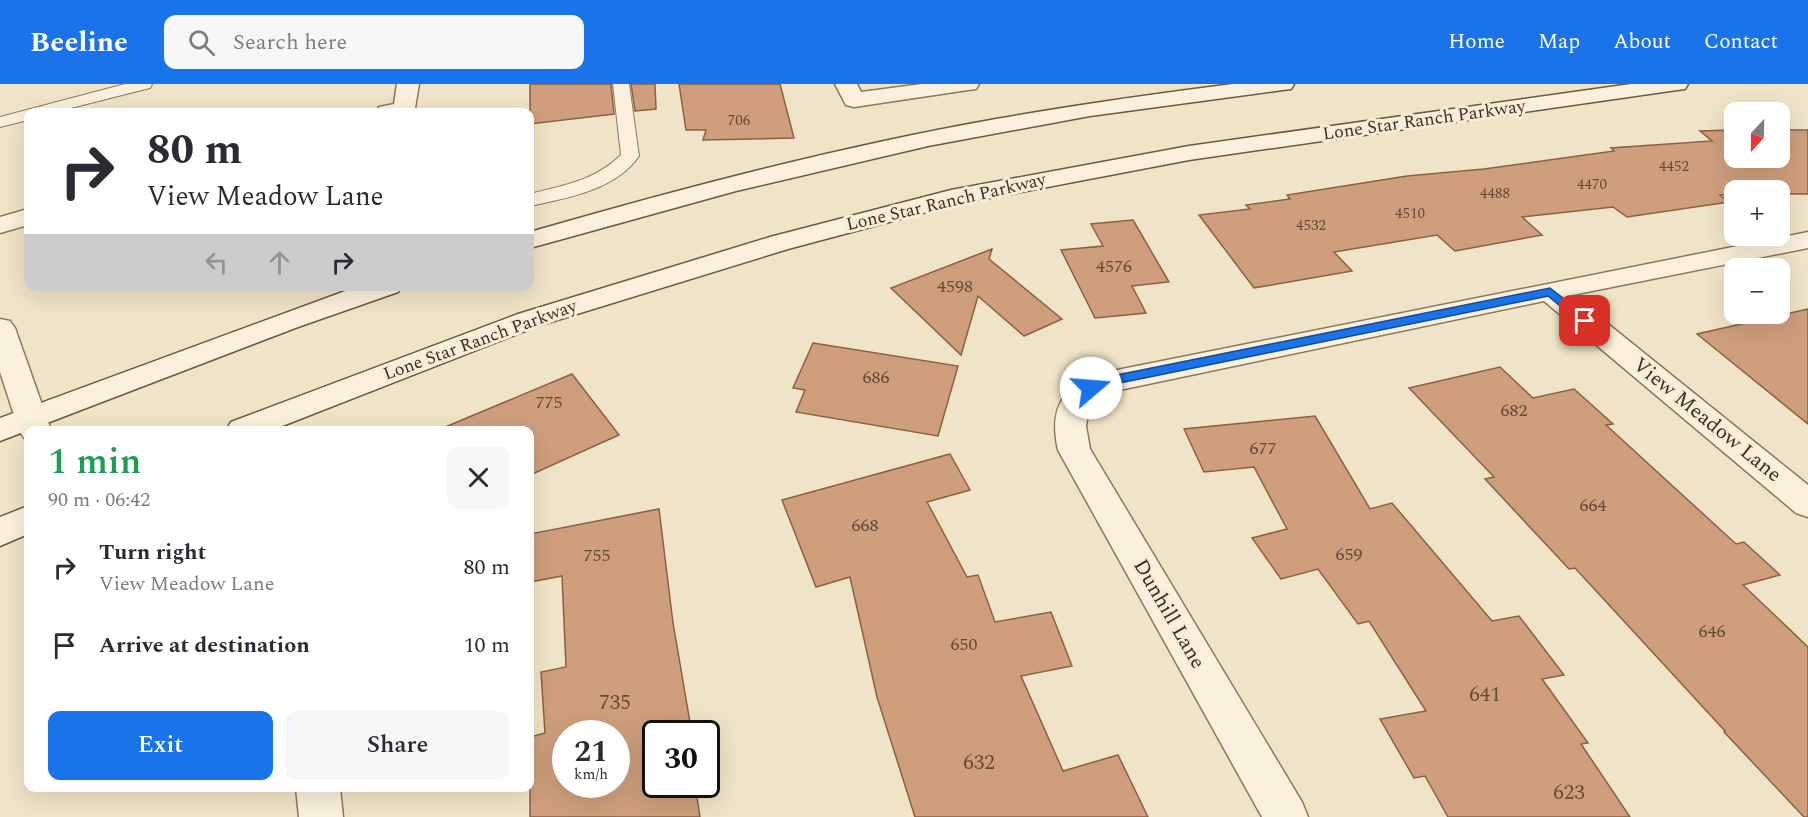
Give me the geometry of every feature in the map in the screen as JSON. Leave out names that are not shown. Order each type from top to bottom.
[{"type":"main road","points":[[397,108],[408,84]]},
{"type":"main road","points":[[850,92],[968,84]]},
{"type":"main road","points":[[534,239],[680,198],[911,143],[1062,114],[1283,84]]},
{"type":"main road","name":"Lone Star Ranch Parkway","points":[[252,426],[528,320],[779,243],[951,198],[1189,153],[1677,84]]},
{"type":"main road","points":[[0,225],[24,218]]},
{"type":"main road","points":[[1550,292],[1808,240]]},
{"type":"main road","points":[[0,430],[32,424],[288,321],[374,291]]},
{"type":"main road","name":"Dunhill Lane","points":[[1286,817],[1074,450],[1068,427],[1072,407],[1091,388],[1107,382],[1550,292]]},
{"type":"main road","name":"View Meadow Lane","points":[[1550,292],[1808,504]]},
{"type":"main road","points":[[0,328],[32,424]]},
{"type":"main road","points":[[0,532],[24,521]]},
{"type":"main road","points":[[318,792],[321,817]]},
{"type":"lane","points":[[52,108],[144,84]]},
{"type":"lane","points":[[534,199],[592,183],[613,173],[630,156],[621,84]]},
{"type":"lane","points":[[0,122],[24,116]]},
{"type":"building","points":[[530,84],[611,84],[614,114],[534,124],[534,108],[530,108]]},
{"type":"building","points":[[631,84],[655,84],[656,109],[635,111]]},
{"type":"building","points":[[679,84],[780,84],[794,138],[703,140],[706,130],[686,130]]},
{"type":"building","points":[[1724,130],[1724,168],[1790,168],[1790,130],[1808,130],[1808,194],[1790,194],[1790,180],[1724,180],[1724,195],[1720,195],[1724,198],[1724,203],[1627,217],[1613,207],[1522,217],[1542,235],[1455,251],[1437,235],[1334,252],[1352,271],[1254,288],[1199,215],[1250,209],[1246,205],[1290,199],[1287,195],[1407,176],[1484,169],[1614,151],[1611,148],[1712,141],[1700,131]]},
{"type":"building","points":[[1133,220],[1169,282],[1132,286],[1146,313],[1095,318],[1061,250],[1103,246],[1091,224]]},
{"type":"building","points":[[992,249],[989,259],[1062,319],[1024,336],[978,296],[961,355],[891,288]]},
{"type":"building","points":[[1808,309],[1808,424],[1697,334],[1741,324],[1790,324],[1790,313]]},
{"type":"building","points":[[813,343],[958,366],[938,436],[796,412],[805,390],[793,388]]},
{"type":"building","points":[[1500,367],[1533,398],[1574,389],[1613,424],[1606,425],[1736,544],[1744,542],[1780,575],[1743,585],[1808,647],[1808,817],[1804,817],[1724,732],[1575,568],[1569,569],[1485,479],[1494,477],[1409,388]]},
{"type":"building","points":[[572,374],[619,435],[534,473],[534,426],[448,426]]},
{"type":"building","points":[[1315,416],[1370,509],[1392,503],[1492,621],[1519,616],[1564,675],[1542,679],[1588,743],[1581,744],[1630,817],[1448,817],[1425,776],[1414,778],[1380,719],[1426,711],[1369,621],[1358,624],[1318,569],[1281,579],[1252,538],[1287,529],[1254,467],[1204,472],[1184,429]]},
{"type":"building","points":[[950,454],[970,490],[927,502],[967,577],[978,575],[995,622],[1051,612],[1072,666],[1021,676],[1063,771],[1118,755],[1148,817],[915,817],[877,697],[850,577],[816,587],[782,500]]},
{"type":"building","points":[[659,509],[673,623],[690,720],[642,720],[642,798],[697,798],[700,817],[530,817],[530,792],[534,792],[534,736],[545,733],[541,672],[566,667],[562,576],[534,581],[534,533]]},
{"type":"route","points":[[1091,388],[1107,382],[1550,292],[1585,321]]}]
